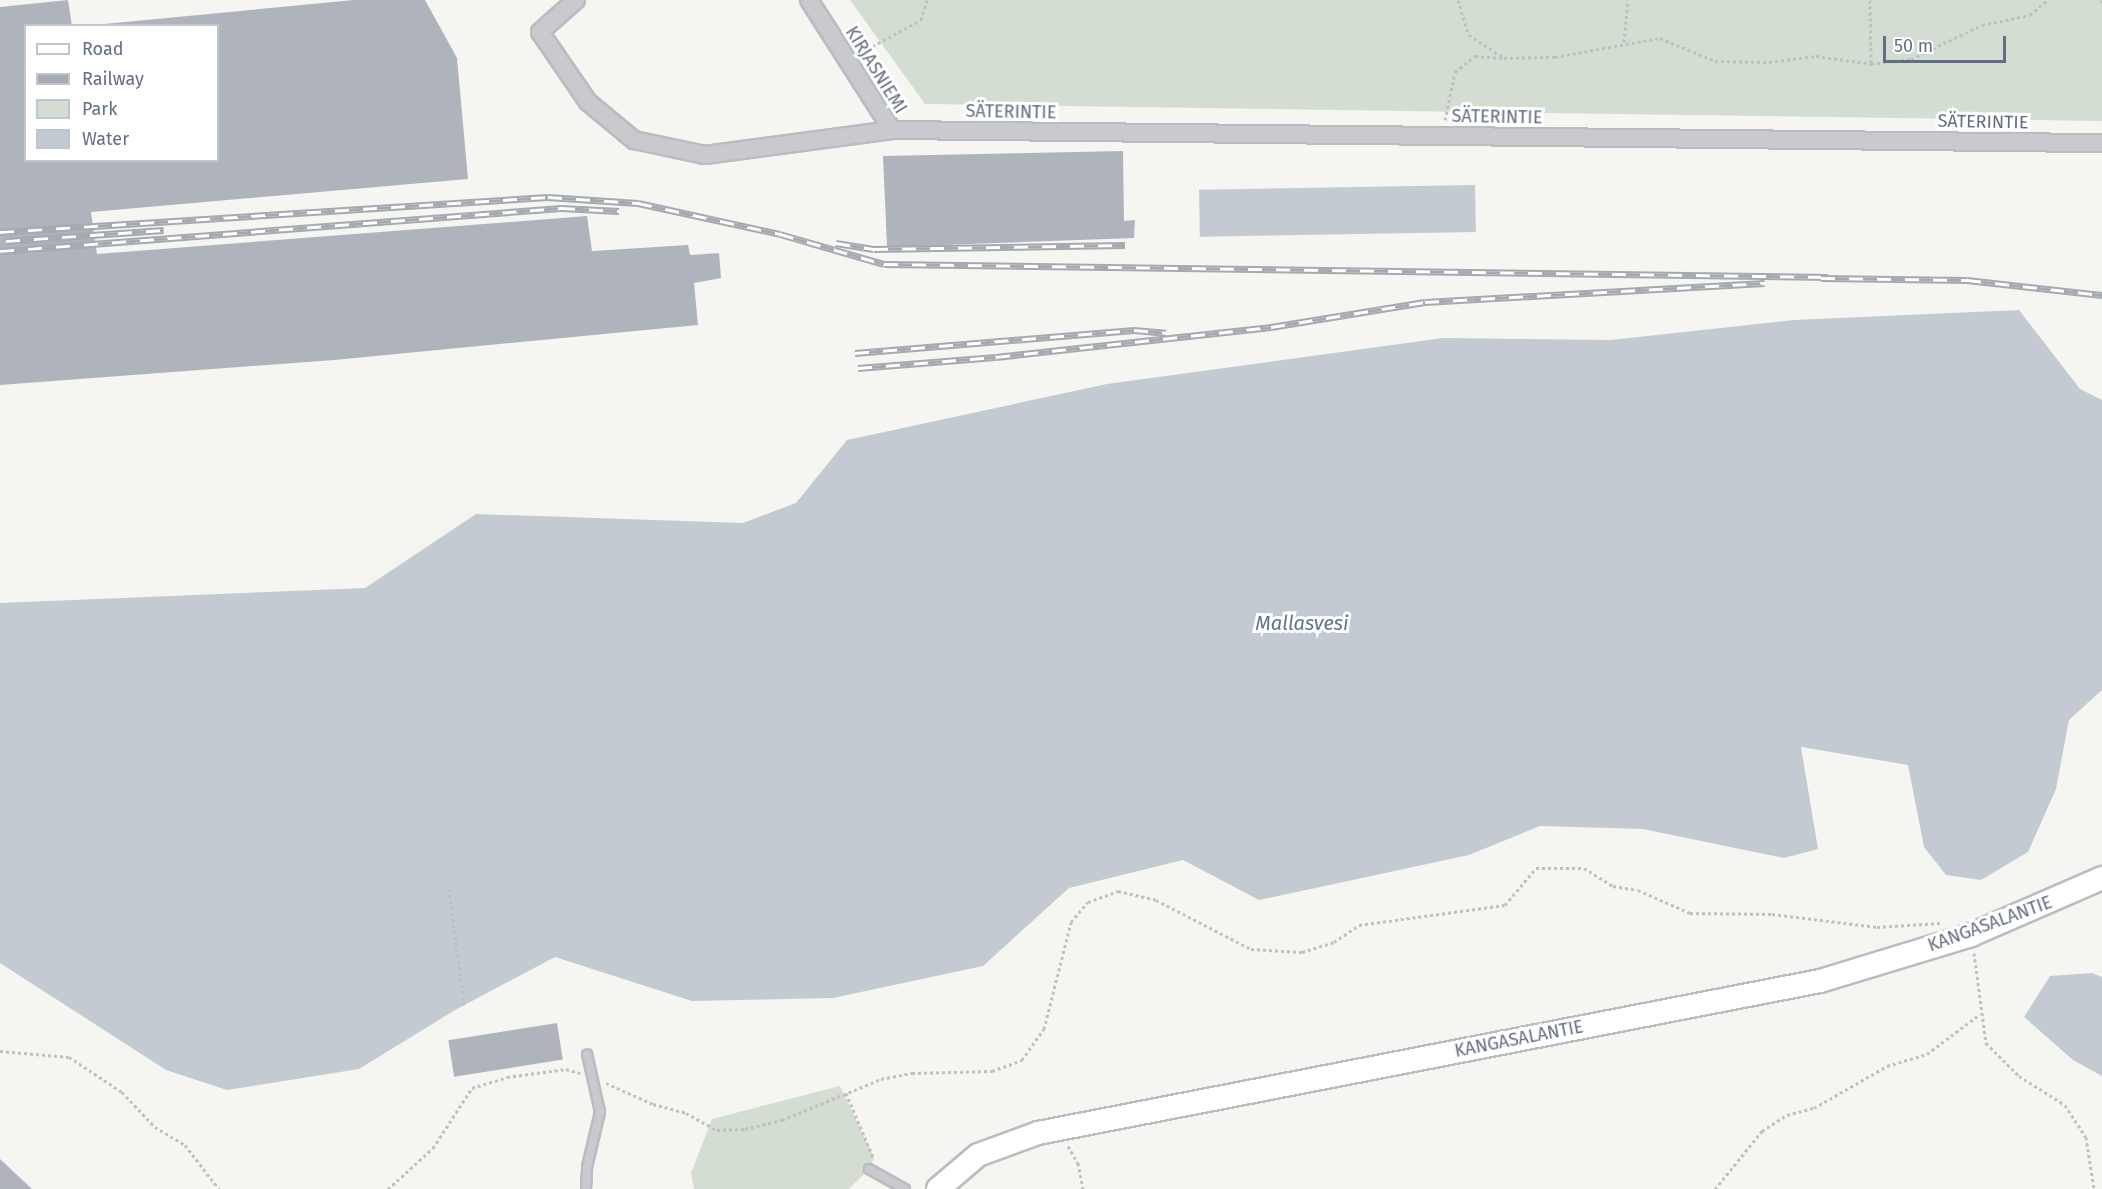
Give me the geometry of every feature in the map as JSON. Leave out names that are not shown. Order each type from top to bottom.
[{"type":"main road","name":"KANGASALANTIE","points":[[938,1189],[978,1155],[1058,1129],[1820,981],[1971,935],[2102,878]]},
{"type":"street","name":"SÄTERINTIE","points":[[576,0],[540,32],[588,102],[634,140],[705,155],[892,130],[2102,143]]},
{"type":"street","name":"KIRJASNIEMI","points":[[809,0],[892,130]]},
{"type":"lane","points":[[586,1189],[600,1112],[587,1054]]},
{"type":"lane","points":[[869,1169],[905,1189]]},
{"type":"path","points":[[847,60],[921,20],[927,0]]},
{"type":"path","points":[[1458,0],[1469,35],[1504,58]]},
{"type":"path","points":[[1624,42],[1628,0]]},
{"type":"path","points":[[1870,0],[1871,64]]},
{"type":"path","points":[[2037,0],[2038,8]]},
{"type":"path","points":[[1442,136],[1455,72],[1475,57],[1555,57],[1624,42],[1660,38],[1715,61],[1769,62],[1816,56],[1871,64],[1911,60],[1982,25],[2030,15],[2047,0]]},
{"type":"path","points":[[388,1189],[433,1148],[472,1088],[507,1077],[566,1069],[594,1078],[653,1104],[686,1113],[717,1130],[745,1130],[782,1120],[846,1093],[912,1073],[992,1071],[1022,1060],[1044,1029],[1071,922],[1088,902],[1118,891],[1156,900],[1251,949],[1302,952],[1335,942],[1359,925],[1505,904],[1536,868],[1584,868],[1613,886],[1638,890],[1690,913],[1772,914],[1877,927],[1942,923]]},
{"type":"path","points":[[449,889],[464,1005]]},
{"type":"path","points":[[1971,935],[1979,980],[1980,1014],[1986,1042],[2019,1076],[2065,1105],[2086,1137],[2094,1189]]},
{"type":"path","points":[[1716,1189],[1762,1131],[1787,1115],[1814,1108],[1887,1065],[1928,1054],[1980,1014]]},
{"type":"path","points":[[0,1051],[69,1057],[122,1092],[155,1126],[185,1145],[219,1189]]},
{"type":"path","points":[[846,1093],[873,1158],[869,1169]]},
{"type":"path","points":[[1058,1129],[1078,1163],[1083,1189]]},
{"type":"green space","points":[[850,0],[2102,0],[2102,121],[925,104]]},
{"type":"green space","points":[[840,1086],[874,1158],[869,1169],[849,1189],[694,1189],[691,1173],[712,1119]]},
{"type":"water","points":[[1475,185],[1476,232],[1200,237],[1199,190]]},
{"type":"water","name":"Mallasvesi","points":[[2019,310],[2080,389],[2102,400],[2102,690],[2069,720],[2056,789],[2028,852],[1981,880],[1946,875],[1924,847],[1908,765],[1801,747],[1818,849],[1784,858],[1643,829],[1540,826],[1469,855],[1259,900],[1183,860],[1069,888],[983,966],[833,998],[692,1001],[555,957],[455,1010],[359,1069],[227,1090],[166,1070],[0,963],[0,603],[365,588],[476,514],[743,523],[796,503],[847,440],[1107,384],[1443,338],[1611,340],[1794,320]]},
{"type":"water","points":[[2092,973],[2102,977],[2102,1076],[2073,1060],[2024,1017],[2050,976]]},
{"type":"building","points":[[68,0],[72,24],[24,24],[24,162],[219,162],[219,24],[104,24],[354,0],[425,0],[457,58],[468,179],[91,212],[97,254],[587,216],[592,251],[688,245],[690,255],[719,253],[721,278],[694,283],[698,325],[334,360],[0,385],[0,7]]},
{"type":"building","points":[[1123,151],[1124,221],[1135,220],[1134,238],[887,247],[883,156]]},
{"type":"building","points":[[557,1023],[563,1060],[454,1077],[448,1040]]},
{"type":"building","points":[[0,1159],[32,1189],[0,1189]]},
{"type":"railway","points":[[0,232],[548,197],[638,203],[780,234],[884,264],[1828,277]]},
{"type":"railway","points":[[0,251],[561,208],[619,211]]},
{"type":"railway","points":[[6,241],[164,230]]},
{"type":"railway","points":[[836,243],[874,249],[1125,245]]},
{"type":"railway","points":[[1821,278],[1967,280],[2102,295]]},
{"type":"railway","points":[[858,368],[996,357],[1271,327],[1425,302],[1764,283]]},
{"type":"railway","points":[[855,353],[1134,330],[1166,333]]}]
